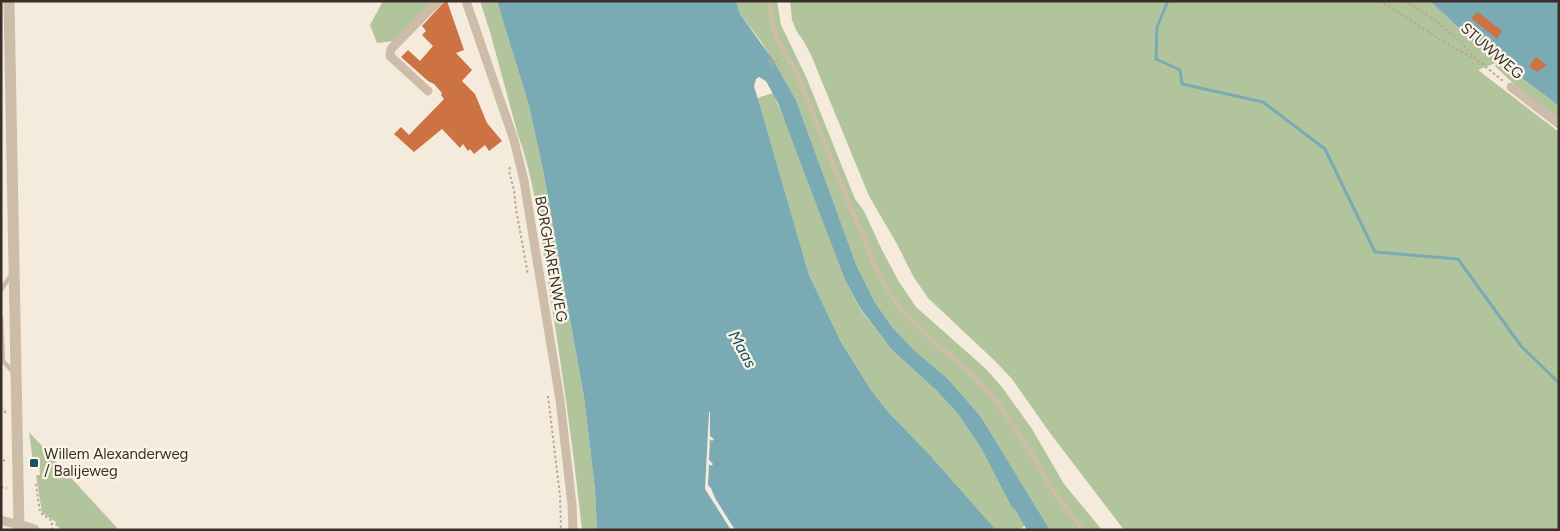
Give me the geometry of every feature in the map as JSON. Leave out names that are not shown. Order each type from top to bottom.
[{"type":"street","points":[[9,1],[15,375],[20,528]]},
{"type":"street","points":[[428,91],[390,56],[391,49],[438,1]]},
{"type":"street","name":"BORGHARENWEG","points":[[466,1],[514,140],[524,181],[560,400],[573,530]]},
{"type":"street","name":"STUWWEG","points":[[1511,87],[1559,124]]},
{"type":"street","points":[[1,520],[20,528],[34,530]]},
{"type":"lane","points":[[769,1],[777,40],[797,73],[878,273],[905,314],[974,376],[1000,406],[1032,454],[1054,492],[1083,530]]},
{"type":"lane","points":[[1,290],[14,272]]},
{"type":"lane","points":[[1,318],[3,361],[15,375]]},
{"type":"path","points":[[1380,1],[1452,47],[1475,58]]},
{"type":"path","name":"STUWWEG","points":[[1404,1],[1432,18],[1460,41],[1475,58],[1511,87]]},
{"type":"path","points":[[769,60],[774,68]]},
{"type":"path","points":[[771,64],[776,61]]},
{"type":"path","points":[[510,164],[509,172],[514,190],[528,276]]},
{"type":"path","points":[[548,390],[560,496],[561,530]]},
{"type":"path","points":[[36,484],[39,510],[52,521],[52,530]]},
{"type":"green space","points":[[383,1],[435,1],[395,41],[377,43],[370,25]]},
{"type":"green space","points":[[480,1],[497,1],[529,106],[543,170],[584,397],[595,489],[597,530],[582,530],[575,466],[536,204],[524,151]]},
{"type":"green space","points":[[736,1],[777,1],[781,25],[807,79],[855,199],[864,211],[899,282],[916,307],[985,368],[1002,387],[1032,429],[1064,484],[1102,530],[1050,530],[981,417],[947,378],[915,351],[892,327],[874,301],[856,264],[796,100],[760,40],[740,14]]},
{"type":"green space","points":[[790,1],[1430,1],[1475,43],[1559,106],[1559,120],[1515,85],[1495,66],[1498,62],[1478,70],[1559,132],[1559,530],[1124,530],[1050,433],[1012,379],[928,298],[913,276],[869,196],[811,55],[792,20]]},
{"type":"green space","points":[[773,93],[791,135],[845,280],[860,309],[892,350],[936,390],[958,414],[981,448],[1012,508],[1025,525],[1020,530],[996,530],[929,454],[890,414],[871,390],[841,342],[809,275],[757,98]]},
{"type":"green space","points":[[29,432],[119,530],[63,530],[55,525],[56,522],[42,513],[36,475],[40,475],[39,462],[33,462]]},
{"type":"water","name":"Maas","points":[[497,1],[736,1],[740,14],[773,60],[796,100],[856,264],[874,301],[892,327],[915,351],[947,378],[981,417],[1050,530],[1027,530],[1016,511],[1012,508],[981,448],[958,414],[936,390],[892,350],[860,308],[845,280],[778,103],[766,81],[759,77],[756,79],[754,86],[809,275],[841,342],[871,390],[890,414],[929,454],[996,530],[735,530],[708,485],[709,464],[711,466],[713,464],[709,460],[710,439],[712,441],[714,439],[710,436],[709,412],[705,489],[731,530],[597,530],[595,489],[584,397],[543,170],[529,106]]},
{"type":"water","points":[[1430,1],[1559,1],[1559,106],[1475,43]]},
{"type":"building","points":[[447,1],[464,50],[456,53],[472,70],[462,81],[475,94],[487,123],[502,141],[489,151],[485,145],[474,154],[470,149],[468,151],[463,144],[460,148],[442,129],[414,152],[394,134],[401,127],[409,135],[444,99],[441,95],[442,93],[434,84],[401,57],[408,50],[420,61],[433,46],[422,35],[426,31],[422,26]]},
{"type":"building","points":[[1478,12],[1502,31],[1497,39],[1471,18]]},
{"type":"building","points":[[1536,57],[1547,65],[1537,72],[1529,66]]},
{"type":"waterway","points":[[1168,1],[1157,27],[1156,59],[1180,70],[1182,84],[1263,102],[1325,149],[1375,252],[1458,259],[1521,346],[1559,383]]},
{"type":"place","name":"Willem Alexanderweg / Balijeweg","points":[[34,463]]}]
